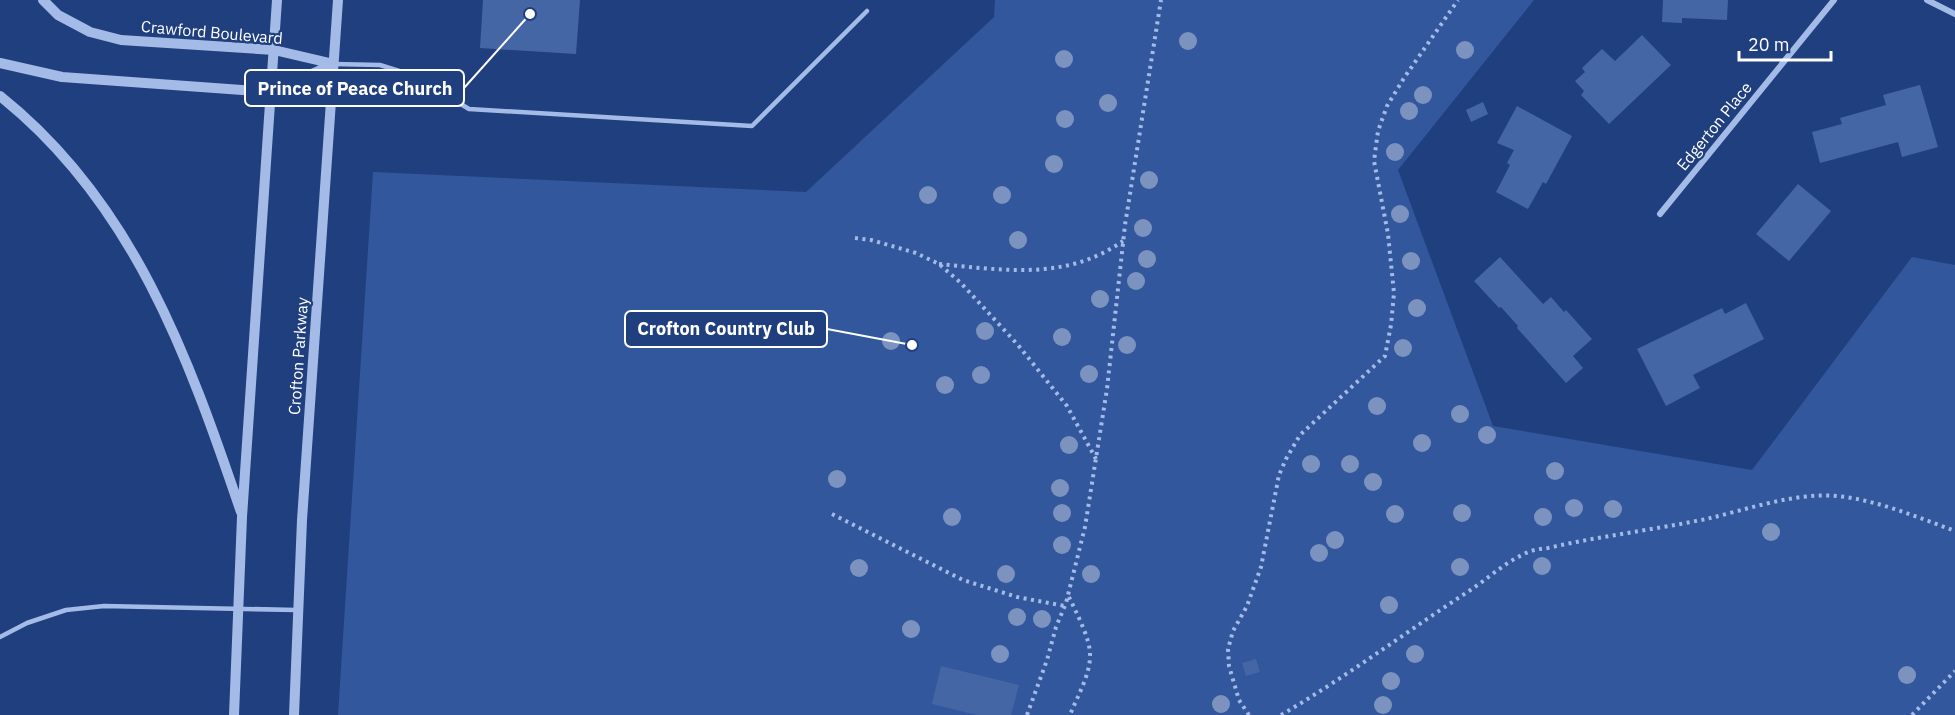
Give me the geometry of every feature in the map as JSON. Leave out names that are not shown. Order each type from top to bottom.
[{"type":"street","name":"Crawford Boulevard","points":[[43,0],[58,15],[90,32],[121,40],[274,50],[334,64]]},
{"type":"street","points":[[234,715],[242,517],[277,0]]},
{"type":"street","name":"Crofton Parkway","points":[[294,715],[302,519],[338,0]]},
{"type":"street","name":"Edgerton Place","points":[[1660,214],[1834,0]]},
{"type":"street","points":[[1927,0],[1955,14]]},
{"type":"street","points":[[0,63],[62,77],[271,92],[334,64]]},
{"type":"street","points":[[0,96],[29,119],[55,147],[99,199],[130,245],[158,297],[203,406],[242,517]]},
{"type":"lane","points":[[334,64],[380,65],[415,76],[469,109],[752,126],[867,11]]},
{"type":"lane","points":[[0,637],[27,623],[66,610],[104,606],[299,610]]},
{"type":"path","points":[[1027,715],[1065,606],[1085,527],[1107,389],[1123,241],[1161,0]]},
{"type":"path","points":[[1249,715],[1239,700],[1229,666],[1228,649],[1233,631],[1247,606],[1261,567],[1279,475],[1300,435],[1385,356],[1394,293],[1388,234],[1374,161],[1378,131],[1387,106],[1404,78],[1458,0]]},
{"type":"path","points":[[855,238],[871,240],[916,253],[939,264],[961,283],[1018,345],[1068,406],[1097,460]]},
{"type":"path","points":[[939,264],[999,270],[1049,270],[1108,252],[1123,241]]},
{"type":"path","points":[[1281,715],[1326,688],[1490,578],[1518,556],[1534,549],[1548,549],[1705,519],[1788,499],[1835,496],[1872,502],[1955,531]]},
{"type":"path","points":[[832,514],[963,580],[1017,597],[1065,606]]},
{"type":"path","points":[[1068,596],[1091,655],[1086,675],[1070,715]]},
{"type":"path","points":[[1912,715],[1955,671]]},
{"type":"shaded area","points":[[995,0],[1534,0],[1398,170],[1493,426],[1752,470],[1912,257],[1955,265],[1955,715],[338,715],[373,172],[806,192],[994,17]]},
{"type":"building","points":[[483,0],[580,0],[576,54],[480,48]]},
{"type":"building","points":[[1663,0],[1728,0],[1727,20],[1682,18],[1682,23],[1662,22]]},
{"type":"building","points":[[1642,35],[1671,65],[1609,124],[1581,95],[1584,91],[1575,81],[1585,72],[1582,68],[1602,49],[1615,61]]},
{"type":"building","points":[[1920,85],[1938,147],[1902,157],[1898,142],[1820,163],[1812,132],[1842,124],[1840,118],[1886,105],[1883,95]]},
{"type":"building","points":[[1483,102],[1488,114],[1471,122],[1466,110]]},
{"type":"building","points":[[1517,106],[1572,136],[1546,184],[1543,182],[1528,209],[1496,192],[1510,165],[1507,163],[1514,150],[1497,143]]},
{"type":"building","points":[[1798,184],[1831,211],[1789,261],[1756,234]]},
{"type":"building","points":[[1500,257],[1543,304],[1551,297],[1592,339],[1573,356],[1583,368],[1566,383],[1501,307],[1499,308],[1474,281]]},
{"type":"building","points":[[1746,303],[1764,339],[1693,375],[1700,388],[1666,406],[1637,349],[1722,308],[1725,314]]},
{"type":"building","points":[[1256,659],[1260,672],[1246,676],[1242,663]]},
{"type":"building","points":[[941,666],[1019,685],[1011,715],[977,715],[932,704]]},
{"type":"place","name":"Prince of Peace Church","points":[[530,14]]},
{"type":"place","name":"Crofton Country Club","points":[[912,345]]}]
